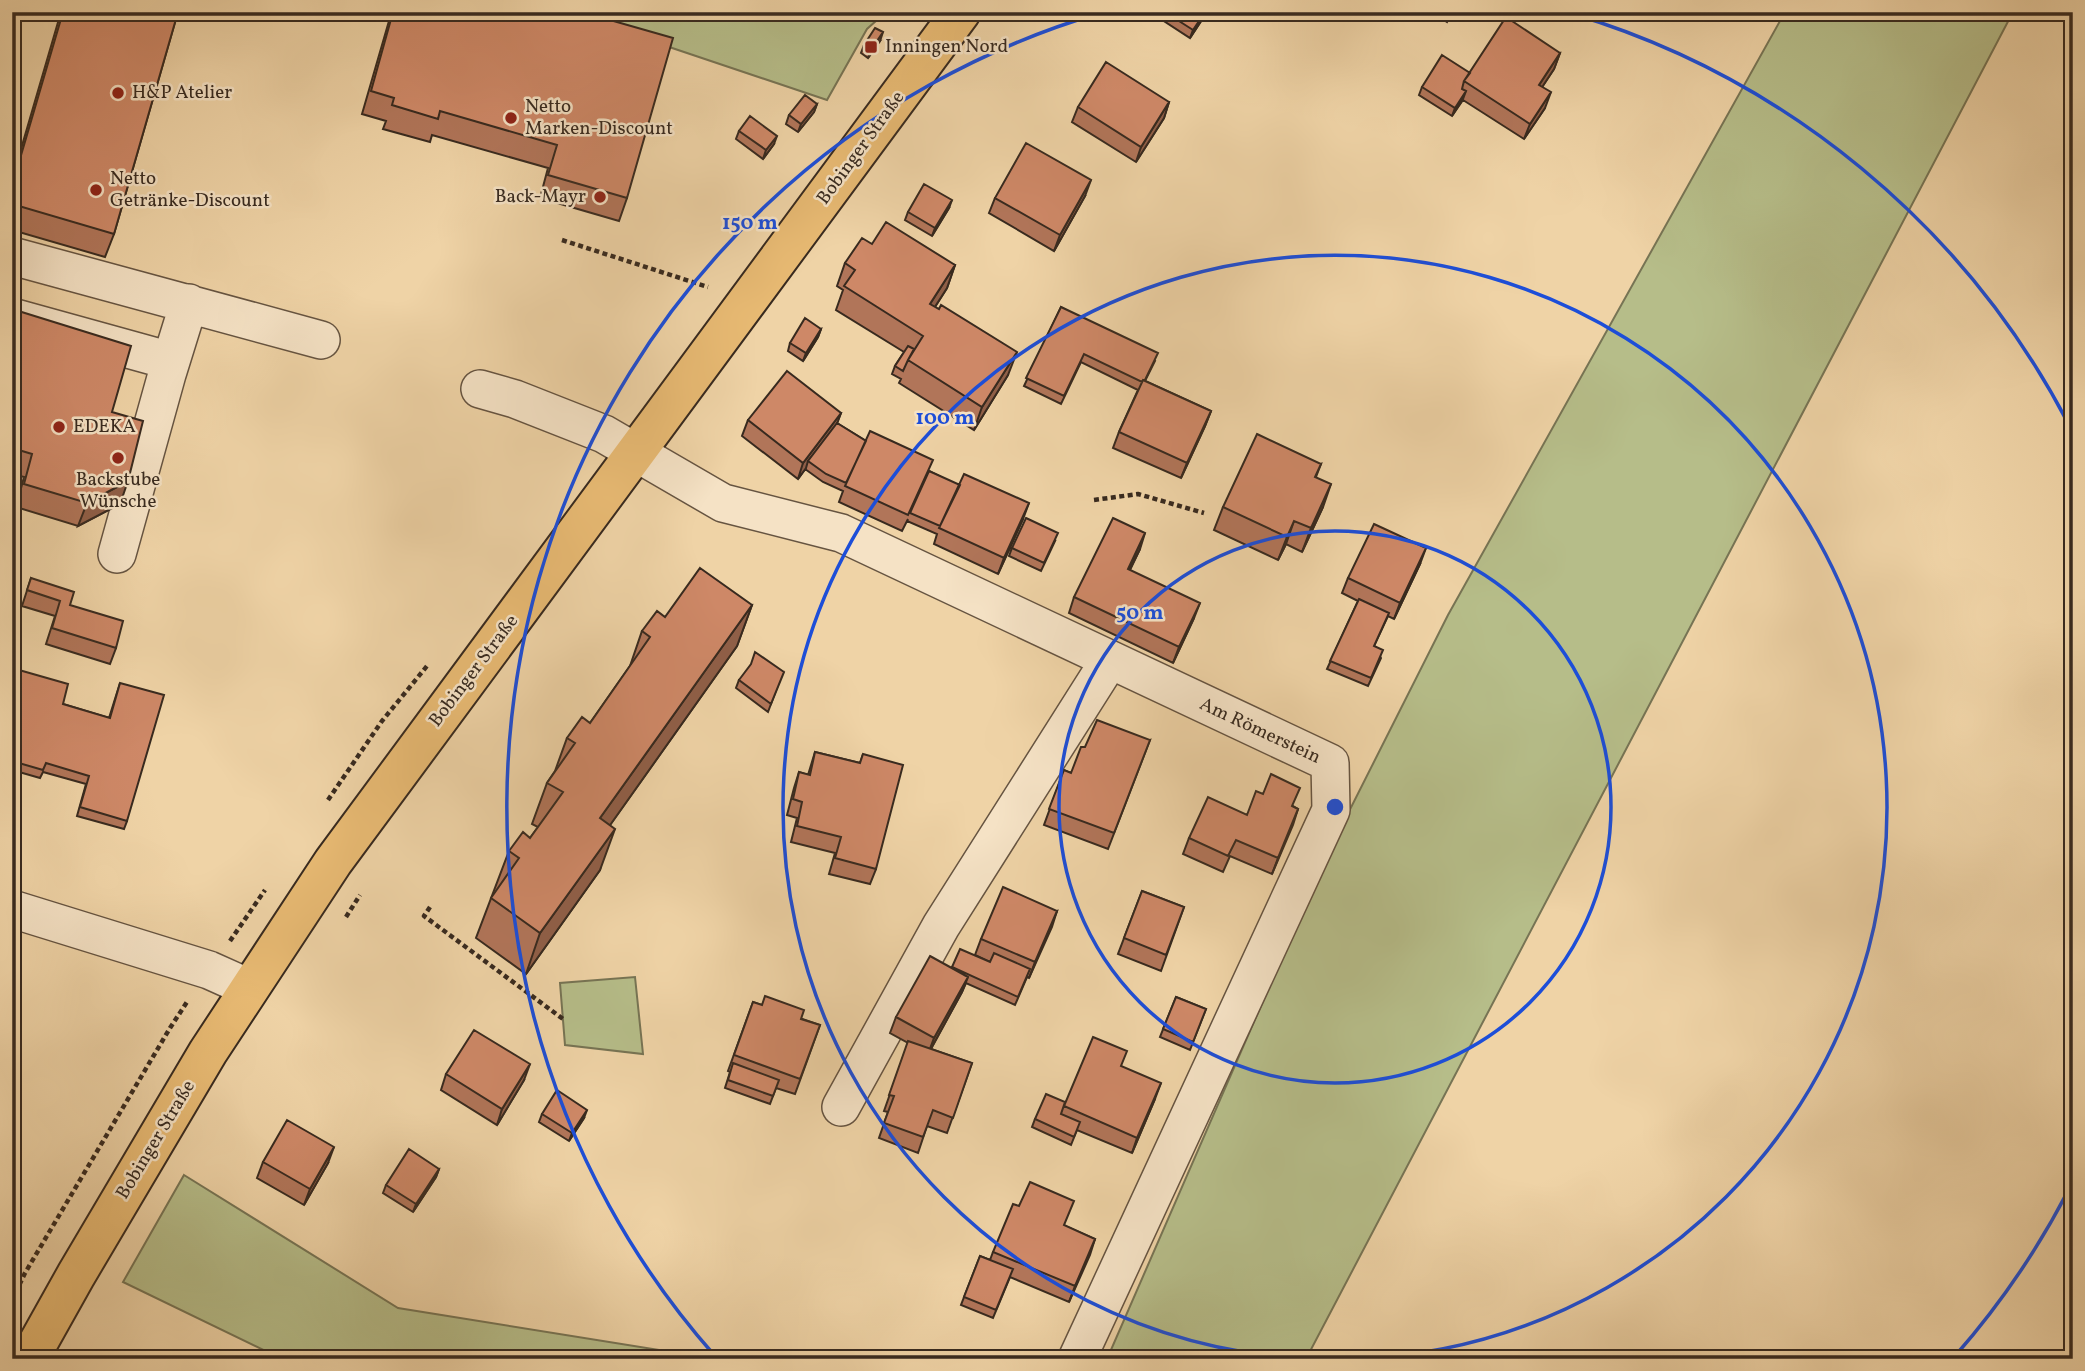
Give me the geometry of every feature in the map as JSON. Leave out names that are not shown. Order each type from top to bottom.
[{"type":"main road","name":"Bobinger Straße","points":[[29,1359],[208,1052],[333,862],[961,12]]},
{"type":"street","points":[[12,256],[321,340]]},
{"type":"street","points":[[117,554],[189,303]]},
{"type":"street","points":[[12,317],[171,361]]},
{"type":"street","name":"Am Römerstein","points":[[480,389],[516,399],[592,429],[723,503],[841,533],[1330,763],[1331,810],[1077,1359]]},
{"type":"street","points":[[841,1107],[942,926],[1109,661]]},
{"type":"street","points":[[12,909],[209,970],[249,988]]},
{"type":"path","points":[[562,240],[708,288]]},
{"type":"path","points":[[1094,500],[1138,494],[1203,513]]},
{"type":"path","points":[[430,907],[424,916],[563,1019]]},
{"type":"path","points":[[12,1300],[25,1273],[170,1028],[209,970]]},
{"type":"green space","points":[[565,12],[886,12],[867,29],[827,100]]},
{"type":"green space","points":[[1785,12],[2013,12],[1306,1359],[1107,1359],[1325,859],[1448,615]]},
{"type":"green space","points":[[635,977],[643,1054],[565,1045],[560,983]]},
{"type":"green space","points":[[184,1175],[398,1308],[715,1359],[282,1359],[123,1282]]},
{"type":"building","points":[[63,12],[178,12],[114,234],[12,204],[12,186]]},
{"type":"building","name":"Netto Marken-Discount","points":[[393,12],[582,12],[673,38],[627,198],[548,175],[557,145],[440,111],[438,119],[392,105],[394,98],[371,91]]},
{"type":"building","points":[[1165,12],[1205,12],[1193,30]]},
{"type":"building","points":[[1506,17],[1560,53],[1539,85],[1551,92],[1530,124],[1464,81]]},
{"type":"building","points":[[875,28],[883,32],[871,50],[864,45]]},
{"type":"building","points":[[1442,55],[1470,73],[1462,89],[1466,91],[1455,108],[1422,87]]},
{"type":"building","points":[[1106,62],[1169,102],[1141,147],[1078,107]]},
{"type":"building","points":[[805,95],[817,104],[801,124],[789,115]]},
{"type":"building","points":[[750,116],[777,136],[766,150],[739,131]]},
{"type":"building","points":[[1026,143],[1091,180],[1060,235],[995,198]]},
{"type":"building","points":[[924,184],[952,200],[935,228],[908,212]]},
{"type":"building","points":[[886,222],[955,265],[930,304],[939,309],[941,305],[1017,352],[982,407],[908,360],[923,336],[844,286],[855,270],[845,263],[862,238],[872,244]]},
{"type":"building","points":[[1061,307],[1158,353],[1145,380],[1142,382],[1084,354],[1064,396],[1026,378]]},
{"type":"building","name":"EDEKA","points":[[12,309],[131,346],[112,412],[143,421],[128,481],[87,503],[24,484],[32,454],[12,448]]},
{"type":"building","points":[[805,318],[821,329],[806,353],[790,343]]},
{"type":"building","points":[[908,346],[914,349],[903,371],[895,366]]},
{"type":"building","points":[[787,371],[841,413],[803,463],[748,420]]},
{"type":"building","points":[[1143,380],[1211,411],[1187,463],[1119,432]]},
{"type":"building","points":[[837,423],[866,441],[846,483],[826,474],[808,461]]},
{"type":"building","points":[[870,431],[933,460],[908,515],[845,486]]},
{"type":"building","points":[[1257,434],[1321,464],[1315,477],[1331,484],[1311,528],[1294,521],[1287,537],[1223,507]]},
{"type":"building","points":[[929,471],[960,485],[940,526],[910,513]]},
{"type":"building","points":[[964,474],[1029,503],[1004,558],[939,528]]},
{"type":"building","points":[[1026,518],[1058,533],[1044,563],[1012,548]]},
{"type":"building","points":[[1113,518],[1145,533],[1128,569],[1200,603],[1179,647],[1074,597]]},
{"type":"building","points":[[1374,524],[1426,548],[1400,603],[1348,578]]},
{"type":"building","points":[[700,568],[752,605],[600,818],[615,829],[540,933],[491,898],[519,858],[509,851],[523,832],[530,838],[563,792],[547,783],[575,743],[567,738],[582,717],[590,723],[650,637],[642,631],[657,611],[665,617]]},
{"type":"building","points":[[31,578],[74,592],[70,605],[123,621],[116,648],[52,628],[60,601],[27,590]]},
{"type":"building","points":[[1359,599],[1389,613],[1374,646],[1383,650],[1371,678],[1330,661]]},
{"type":"building","points":[[755,652],[784,672],[771,704],[739,680],[751,664]]},
{"type":"building","points":[[12,668],[68,684],[63,704],[110,718],[120,683],[164,695],[127,821],[80,807],[89,776],[46,763],[43,770],[12,761]]},
{"type":"building","points":[[1097,720],[1150,740],[1114,833],[1049,809],[1064,770],[1071,773],[1081,747],[1085,747]]},
{"type":"building","points":[[815,752],[860,763],[863,754],[903,765],[876,869],[835,858],[841,837],[797,826],[802,802],[793,799],[799,772],[810,775]]},
{"type":"building","points":[[1271,774],[1300,788],[1292,806],[1298,809],[1278,858],[1236,840],[1228,856],[1189,838],[1208,797],[1247,815],[1256,791],[1263,794]]},
{"type":"building","points":[[1003,887],[1057,911],[1035,962],[981,939]]},
{"type":"building","points":[[1142,891],[1184,907],[1166,955],[1124,938]]},
{"type":"building","points":[[960,949],[990,962],[994,953],[1030,969],[1018,997],[952,967]]},
{"type":"building","points":[[930,956],[968,977],[934,1038],[896,1017]]},
{"type":"building","points":[[765,996],[804,1010],[801,1019],[820,1025],[800,1079],[734,1055],[753,1002],[762,1005]]},
{"type":"building","points":[[1176,997],[1206,1009],[1193,1042],[1163,1029]]},
{"type":"building","points":[[474,1030],[530,1064],[502,1109],[446,1074]]},
{"type":"building","points":[[1093,1037],[1127,1051],[1121,1066],[1161,1083],[1137,1138],[1064,1106]]},
{"type":"building","points":[[908,1041],[972,1063],[953,1118],[933,1110],[923,1137],[884,1123],[894,1096],[889,1095]]},
{"type":"building","points":[[733,1063],[779,1080],[773,1096],[728,1080]]},
{"type":"building","points":[[557,1090],[587,1110],[572,1133],[542,1114]]},
{"type":"building","points":[[1046,1094],[1065,1102],[1061,1114],[1080,1122],[1074,1137],[1035,1119]]},
{"type":"building","points":[[287,1120],[334,1147],[310,1189],[263,1162]]},
{"type":"building","points":[[409,1149],[439,1169],[416,1204],[386,1185]]},
{"type":"building","points":[[1030,1182],[1074,1201],[1064,1225],[1095,1239],[1075,1286],[993,1252],[1013,1204],[1019,1206]]},
{"type":"building","points":[[980,1256],[1013,1269],[996,1310],[964,1297]]},
{"type":"place","name":"Inningen Nord","points":[[871,47]]},
{"type":"place","name":"H&P Atelier","points":[[118,93]]},
{"type":"place","name":"Netto Marken-Discount","points":[[511,118]]},
{"type":"place","name":"Netto Getränke-Discount","points":[[96,190]]},
{"type":"place","name":"Back-Mayr","points":[[600,197]]},
{"type":"place","name":"EDEKA","points":[[59,427]]},
{"type":"place","name":"Backstube Wünsche","points":[[118,458]]}]
